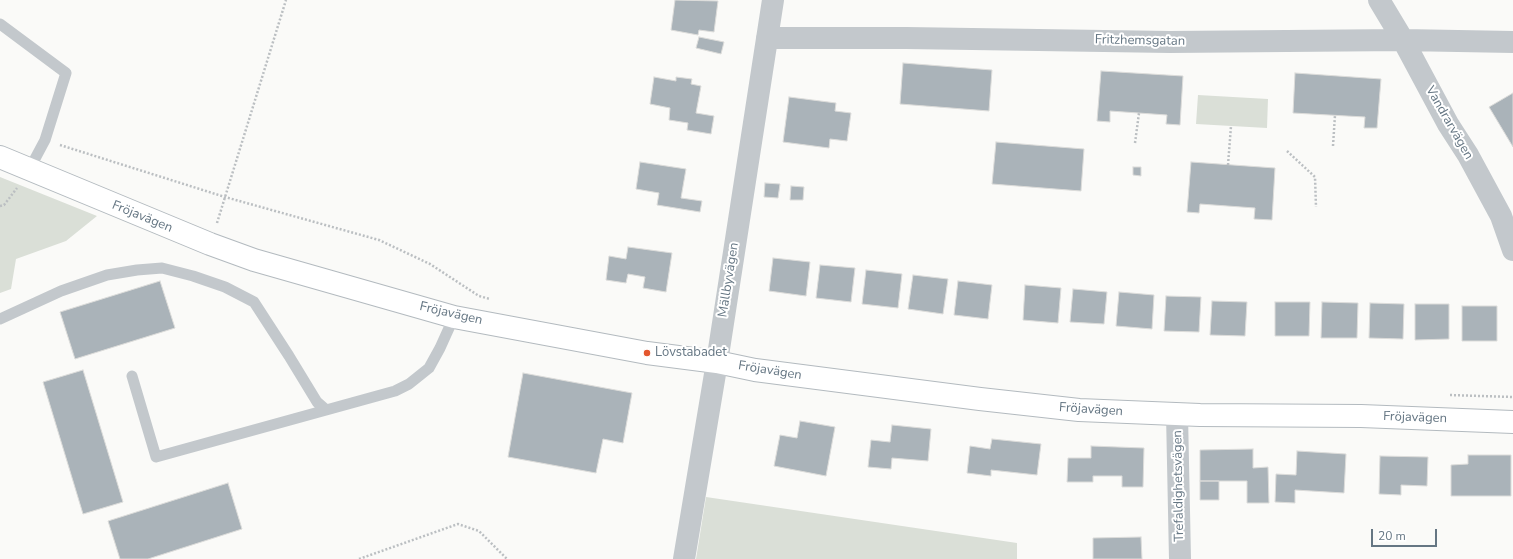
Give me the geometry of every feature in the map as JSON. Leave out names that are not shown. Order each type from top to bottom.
[{"type":"street","name":"Mällbyvägen","points":[[684,559],[717,362],[773,0]]},
{"type":"street","name":"Vandrarvägen","points":[[1379,0],[1403,40],[1448,124],[1468,155],[1502,216],[1513,250]]},
{"type":"street","name":"Fritzhemsgatan","points":[[767,38],[906,38],[1170,42],[1403,40],[1513,42]]},
{"type":"street","name":"Fröjavägen","points":[[0,157],[210,244],[254,260],[454,317],[647,353],[717,362],[755,370],[1006,403],[1079,410],[1177,414],[1361,416],[1513,422]]},
{"type":"street","name":"Trefaldighetsvägen","points":[[1177,414],[1180,559]]},
{"type":"lane","points":[[0,24],[66,73],[45,140],[29,170]]},
{"type":"lane","points":[[0,319],[61,291],[107,275],[162,268],[193,276],[225,287],[254,302],[317,402],[325,409]]},
{"type":"lane","points":[[132,376],[156,457],[325,409],[395,391],[409,384],[429,368],[454,317]]},
{"type":"path","points":[[210,244],[286,0]]},
{"type":"path","points":[[1135,143],[1139,113]]},
{"type":"path","points":[[1333,146],[1335,115]]},
{"type":"path","points":[[1228,165],[1231,126]]},
{"type":"path","points":[[45,140],[225,197],[379,240],[430,264],[478,296],[491,300]]},
{"type":"path","points":[[1287,151],[1315,177],[1316,206]]},
{"type":"path","points":[[1448,396],[1513,397]]},
{"type":"path","points":[[359,559],[458,524],[478,530],[507,559]]},
{"type":"shaded area","points":[[1198,95],[1268,99],[1267,128],[1196,124]]},
{"type":"shaded area","points":[[0,177],[97,216],[66,241],[16,259],[11,289],[0,293]]},
{"type":"shaded area","points":[[706,497],[1017,543],[1017,559],[696,559]]},
{"type":"building","points":[[675,0],[718,1],[714,32],[699,30],[698,35],[671,30]]},
{"type":"building","points":[[699,37],[724,42],[721,54],[696,48]]},
{"type":"building","points":[[903,63],[992,70],[989,111],[900,104]]},
{"type":"building","points":[[1101,71],[1183,76],[1180,125],[1166,124],[1167,115],[1110,111],[1110,122],[1097,121]]},
{"type":"building","points":[[1295,73],[1381,79],[1377,128],[1364,128],[1365,117],[1293,113]]},
{"type":"building","points":[[654,77],[676,81],[676,77],[692,79],[691,84],[701,86],[696,113],[714,116],[711,134],[687,130],[688,123],[669,120],[670,108],[650,104]]},
{"type":"building","points":[[1513,93],[1513,147],[1489,107]]},
{"type":"building","points":[[789,97],[836,103],[835,111],[851,113],[847,141],[830,139],[829,148],[783,142]]},
{"type":"building","points":[[996,142],[1084,149],[1081,191],[992,184]]},
{"type":"building","points":[[640,162],[686,169],[681,198],[702,201],[700,212],[657,205],[659,193],[636,189]]},
{"type":"building","points":[[1191,162],[1275,168],[1272,220],[1254,219],[1255,208],[1200,204],[1199,213],[1187,212]]},
{"type":"building","points":[[1133,167],[1141,167],[1141,176],[1133,175]]},
{"type":"building","points":[[765,183],[780,184],[778,198],[764,197]]},
{"type":"building","points":[[791,186],[804,187],[803,200],[790,200]]},
{"type":"building","points":[[628,247],[672,253],[666,292],[643,288],[645,277],[628,274],[626,283],[606,280],[609,256],[626,259]]},
{"type":"building","points":[[773,258],[810,262],[806,296],[769,291]]},
{"type":"building","points":[[820,265],[855,268],[851,302],[816,298]]},
{"type":"building","points":[[866,270],[902,274],[898,308],[862,304]]},
{"type":"building","points":[[913,275],[948,279],[943,314],[908,309]]},
{"type":"building","points":[[160,281],[175,328],[75,359],[60,312]]},
{"type":"building","points":[[958,281],[992,285],[988,319],[954,315]]},
{"type":"building","points":[[1025,285],[1061,288],[1058,323],[1023,320]]},
{"type":"building","points":[[1073,289],[1107,292],[1104,324],[1070,322]]},
{"type":"building","points":[[1119,292],[1154,295],[1152,329],[1116,326]]},
{"type":"building","points":[[1166,296],[1201,297],[1199,332],[1164,331]]},
{"type":"building","points":[[1212,301],[1247,302],[1245,336],[1210,335]]},
{"type":"building","points":[[1275,302],[1310,302],[1309,336],[1275,336]]},
{"type":"building","points":[[1322,302],[1358,303],[1357,338],[1321,338]]},
{"type":"building","points":[[1370,303],[1404,304],[1403,339],[1369,338]]},
{"type":"building","points":[[1415,304],[1449,304],[1449,339],[1415,340]]},
{"type":"building","points":[[1462,306],[1497,306],[1497,341],[1462,341]]},
{"type":"building","points":[[83,370],[123,502],[83,514],[43,382]]},
{"type":"building","points":[[523,373],[632,393],[623,443],[603,439],[596,473],[508,457]]},
{"type":"building","points":[[800,421],[835,427],[826,476],[774,466],[780,435],[797,438]]},
{"type":"building","points":[[892,425],[931,429],[928,461],[892,458],[891,469],[868,467],[871,440],[890,442]]},
{"type":"building","points":[[992,439],[1041,444],[1037,475],[991,470],[991,476],[967,473],[970,446],[990,449]]},
{"type":"building","points":[[1091,446],[1144,448],[1143,487],[1122,487],[1122,476],[1093,476],[1093,482],[1067,482],[1068,458],[1091,458]]},
{"type":"building","points":[[1253,449],[1253,468],[1268,467],[1269,503],[1247,503],[1247,481],[1200,481],[1200,450]]},
{"type":"building","points":[[1297,451],[1346,454],[1344,493],[1295,490],[1295,503],[1275,502],[1276,474],[1296,475]]},
{"type":"building","points":[[1468,455],[1511,455],[1511,496],[1451,496],[1451,465],[1468,464]]},
{"type":"building","points":[[1380,456],[1428,457],[1427,486],[1401,485],[1401,495],[1379,494]]},
{"type":"building","points":[[1200,481],[1219,481],[1219,500],[1200,500]]},
{"type":"building","points":[[228,483],[242,529],[148,559],[120,559],[108,521]]},
{"type":"building","points":[[1141,537],[1142,559],[1093,559],[1093,538]]},
{"type":"place","name":"Lövstabadet","points":[[647,353]]}]
